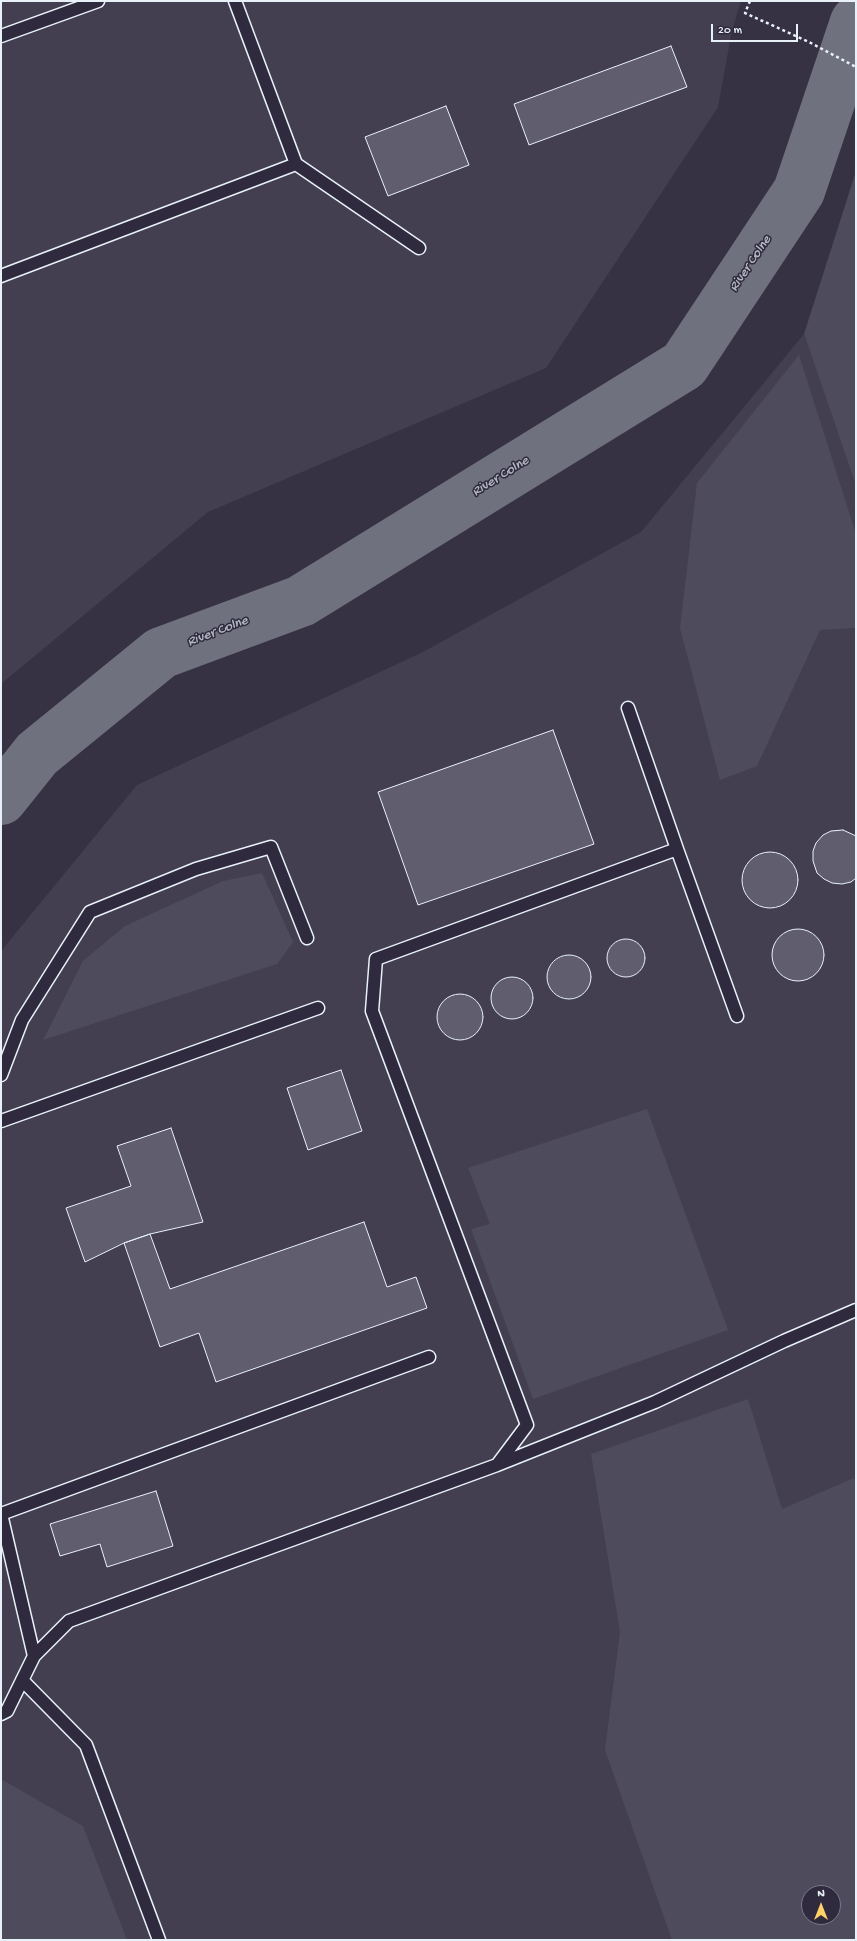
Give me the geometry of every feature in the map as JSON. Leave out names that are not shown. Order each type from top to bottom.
[{"type":"lane","points":[[1,36],[98,1]]},
{"type":"lane","points":[[235,1],[296,164],[419,248]]},
{"type":"lane","points":[[1,276],[296,164]]},
{"type":"lane","points":[[628,708],[737,1016]]},
{"type":"lane","points":[[1,1074],[22,1020],[90,912],[196,869],[270,847],[307,938]]},
{"type":"lane","points":[[498,1465],[527,1425],[372,1011],[376,959],[677,849]]},
{"type":"lane","points":[[1,1121],[318,1008]]},
{"type":"lane","points":[[1,1714],[7,1711],[34,1656],[69,1621],[498,1465],[655,1402],[784,1341],[856,1310]]},
{"type":"lane","points":[[34,1656],[1,1514],[428,1357]]},
{"type":"lane","points":[[22,1680],[86,1745],[159,1940]]},
{"type":"path","points":[[750,1],[744,13],[809,42],[856,67]]},
{"type":"shaded area","points":[[1,1],[741,1],[732,30],[718,107],[546,368],[208,512],[1,684]]},
{"type":"shaded area","points":[[856,171],[856,486],[804,334]]},
{"type":"shaded area","points":[[804,334],[856,486],[856,1940],[1,1940],[1,951],[137,785],[423,652],[641,532]]},
{"type":"shaded area","points":[[799,355],[856,534],[856,628],[820,630],[757,766],[720,780],[680,628],[697,483]]},
{"type":"shaded area","points":[[262,873],[293,942],[277,964],[43,1040],[83,961],[125,926],[223,881]]},
{"type":"shaded area","points":[[647,1109],[728,1330],[533,1399],[471,1229],[490,1224],[468,1168]]},
{"type":"shaded area","points":[[748,1399],[782,1509],[854,1478],[856,1483],[856,1940],[672,1940],[605,1750],[620,1632],[591,1454]]},
{"type":"shaded area","points":[[1,1779],[83,1826],[127,1940],[1,1940]]},
{"type":"building","points":[[671,46],[687,87],[529,145],[514,104]]},
{"type":"building","points":[[446,106],[469,165],[388,196],[365,137]]},
{"type":"building","points":[[553,730],[594,844],[418,905],[378,792]]},
{"type":"building","points":[[843,830],[856,836],[856,878],[851,882],[842,884],[832,883],[817,873],[813,861],[813,851],[816,843],[823,835],[831,831]]},
{"type":"building","points":[[764,852],[776,852],[790,860],[798,874],[796,891],[790,900],[776,908],[764,908],[754,903],[747,896],[742,886],[742,874],[747,864],[754,857]]},
{"type":"building","points":[[798,929],[808,931],[816,937],[822,945],[824,955],[822,965],[816,973],[808,979],[798,981],[788,979],[780,973],[774,965],[772,955],[774,945],[780,937],[788,931]]},
{"type":"building","points":[[622,939],[630,939],[640,944],[644,951],[644,965],[640,972],[630,977],[622,977],[612,972],[610,969],[607,962],[607,954],[612,944],[615,942]]},
{"type":"building","points":[[569,955],[581,959],[587,965],[591,977],[587,989],[581,995],[569,999],[557,995],[551,989],[547,977],[551,965],[557,959]]},
{"type":"building","points":[[508,977],[516,977],[524,980],[530,986],[533,998],[530,1010],[524,1016],[516,1019],[508,1019],[500,1016],[494,1010],[491,1002],[491,994],[494,986],[500,980]]},
{"type":"building","points":[[455,994],[465,994],[477,1000],[482,1008],[482,1026],[477,1034],[469,1039],[455,1040],[447,1037],[440,1030],[437,1022],[437,1012],[440,1004],[447,997]]},
{"type":"building","points":[[341,1070],[362,1131],[308,1150],[287,1088]]},
{"type":"building","points":[[171,1128],[203,1222],[150,1234],[124,1243],[85,1262],[66,1208],[131,1186],[117,1146]]},
{"type":"building","points":[[364,1222],[387,1287],[416,1277],[427,1308],[216,1382],[199,1333],[160,1347],[124,1243],[150,1234],[170,1289]]},
{"type":"building","points":[[156,1491],[173,1546],[107,1567],[100,1544],[60,1556],[50,1524]]},
{"type":"waterway","name":"River Colne","points":[[1,799],[37,754],[161,653],[301,601],[684,365],[799,191],[856,22]]}]
